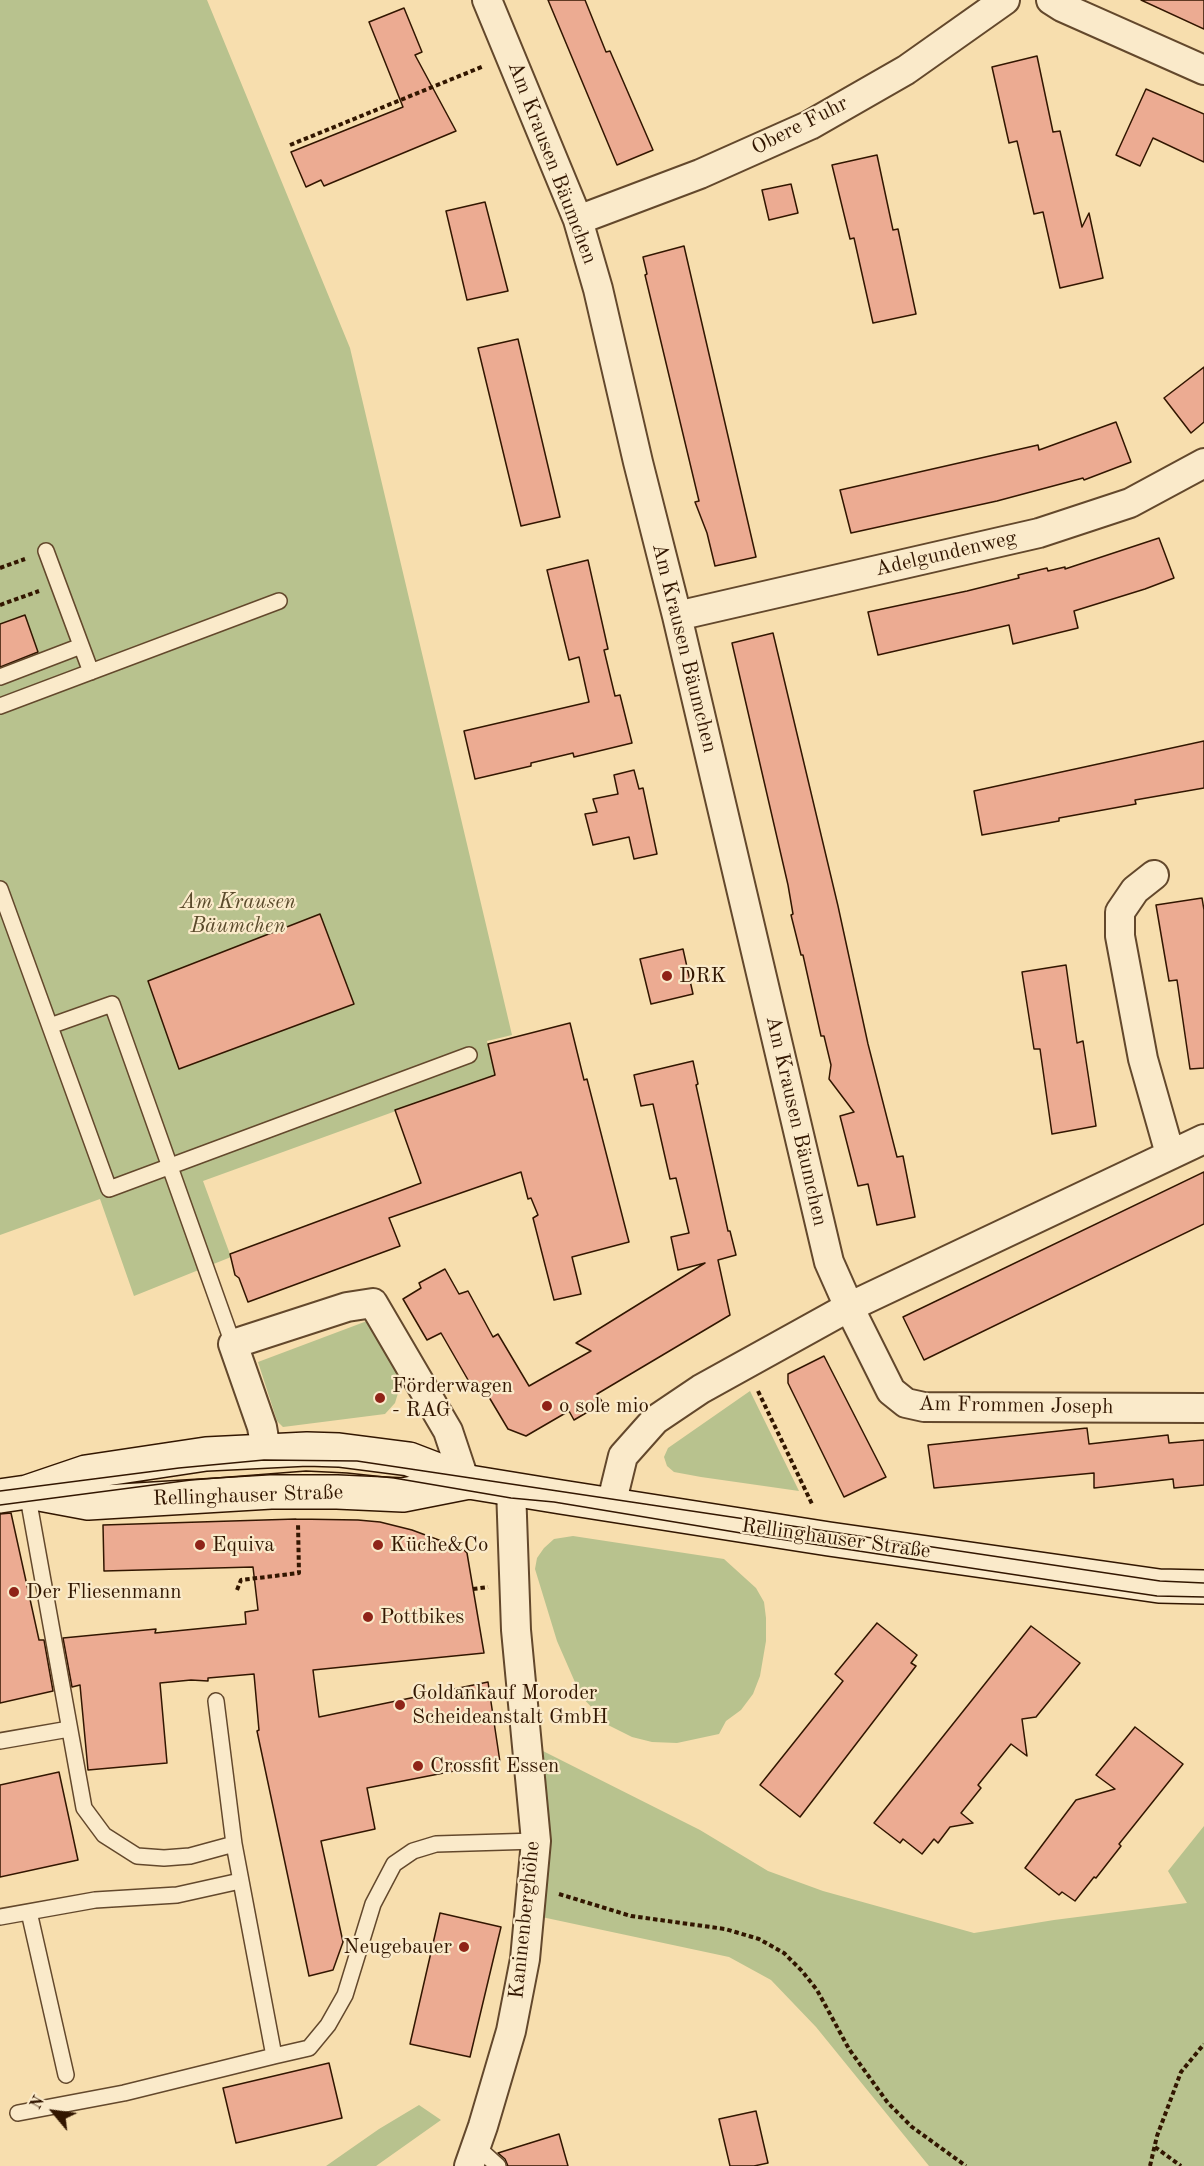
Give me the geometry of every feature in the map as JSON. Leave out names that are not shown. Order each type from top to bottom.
[{"type":"main road","name":"Rellinghauser Straße","points":[[14,1494],[86,1472],[206,1454],[266,1450],[339,1450],[409,1459],[469,1482],[611,1505],[1159,1586],[1204,1587]]},
{"type":"main road","name":"Rellinghauser Straße","points":[[14,1494],[88,1503],[271,1492],[404,1495],[469,1482]]},
{"type":"street","name":"Am Krausen Bäumchen","points":[[487,0],[578,220],[598,289],[829,1262],[849,1307]]},
{"type":"street","name":"Obere Fuhr","points":[[578,220],[700,174],[810,124],[906,70],[1005,0]]},
{"type":"street","points":[[1051,0],[1204,70]]},
{"type":"street","name":"Adelgundenweg","points":[[677,616],[1039,533],[1130,503],[1204,463]]},
{"type":"street","points":[[1154,875],[1135,890],[1120,912],[1120,936],[1143,1059],[1170,1154]]},
{"type":"street","points":[[611,1505],[623,1456],[655,1420],[701,1389],[849,1307],[1204,1139]]},
{"type":"street","points":[[266,1450],[262,1427],[233,1344],[347,1306],[373,1302],[448,1431],[464,1476],[469,1482]]},
{"type":"street","name":"Am Frommen Joseph","points":[[849,1307],[891,1391],[906,1403],[924,1407],[1204,1408]]},
{"type":"street","name":"Kaninenberghöhe","points":[[473,2157],[511,2031],[525,1959],[536,1841],[516,1630],[511,1488]]},
{"type":"lane","points":[[46,551],[92,672]]},
{"type":"lane","points":[[0,706],[279,601]]},
{"type":"lane","points":[[0,677],[81,646]]},
{"type":"lane","points":[[0,889],[109,1189],[470,1055]]},
{"type":"lane","points":[[50,1026],[112,1004],[233,1344]]},
{"type":"lane","points":[[14,1494],[69,1729],[84,1808],[104,1835],[137,1856],[164,1858],[190,1856],[234,1844]]},
{"type":"lane","points":[[216,1701],[240,1881],[274,2056]]},
{"type":"lane","points":[[0,1742],[69,1729]]},
{"type":"lane","points":[[18,2113],[124,2092],[309,2048],[328,2025],[345,1995],[374,1904],[394,1864],[413,1851],[436,1844],[536,1841]]},
{"type":"lane","points":[[0,1917],[95,1900],[177,1895],[240,1881]]},
{"type":"lane","points":[[29,1912],[66,2075]]},
{"type":"lane","points":[[473,2157],[498,2166]]},
{"type":"path","points":[[290,145],[511,56]]},
{"type":"path","points":[[0,605],[58,583]]},
{"type":"path","points":[[746,1365],[829,1539]]},
{"type":"path","points":[[237,1590],[241,1580],[298,1573],[298,1536]]},
{"type":"path","points":[[473,1589],[488,1587]]},
{"type":"path","points":[[533,1886],[631,1916],[725,1929],[759,1939],[784,1953],[817,1990],[849,2049],[888,2103],[912,2127],[966,2166]]},
{"type":"path","points":[[1150,2166],[1181,2072],[1204,2044]]},
{"type":"path","points":[[1155,2147],[1181,2166]]},
{"type":"green space","name":"Am Krausen Bäumchen","points":[[0,0],[207,0],[350,348],[512,1035],[487,1041],[495,1075],[203,1181],[231,1257],[134,1296],[100,1199],[0,1235]]},
{"type":"green space","points":[[367,1321],[375,1329],[402,1380],[395,1403],[385,1414],[283,1427],[277,1421],[258,1362]]},
{"type":"green space","points":[[750,1391],[799,1491],[674,1472],[667,1466],[664,1457],[668,1448]]},
{"type":"green space","points":[[573,1536],[724,1559],[756,1588],[764,1602],[766,1618],[766,1641],[760,1676],[753,1694],[741,1710],[726,1721],[719,1734],[677,1743],[652,1742],[632,1737],[608,1725],[581,1696],[557,1641],[535,1569],[537,1558],[554,1539]]},
{"type":"green space","points":[[529,1744],[700,1830],[768,1871],[823,1891],[974,1933],[1187,1903],[1168,1871],[1204,1826],[1204,2166],[929,2166],[816,2027],[771,1980],[729,1957],[537,1916]]},
{"type":"green space","points":[[419,2105],[441,2120],[376,2166],[326,2166],[379,2129]]},
{"type":"building","points":[[548,0],[585,0],[606,52],[610,51],[653,150],[617,165]]},
{"type":"building","points":[[1141,0],[1204,0],[1204,29]]},
{"type":"building","points":[[404,8],[422,52],[415,55],[456,131],[324,186],[321,180],[306,187],[291,152],[403,107],[369,22]]},
{"type":"building","points":[[1037,56],[1053,132],[1060,131],[1082,227],[1089,213],[1103,278],[1060,288],[1043,212],[1034,214],[1017,141],[1009,143],[992,67]]},
{"type":"building","points":[[1146,89],[1204,114],[1204,162],[1153,138],[1140,166],[1116,155]]},
{"type":"building","points":[[877,155],[893,230],[898,229],[916,314],[873,323],[854,238],[850,239],[832,165]]},
{"type":"building","points":[[791,184],[798,213],[769,220],[762,190]]},
{"type":"building","points":[[485,202],[508,291],[467,300],[446,211]]},
{"type":"building","points":[[684,246],[756,557],[715,566],[707,533],[695,502],[699,501],[645,275],[647,274],[643,257]]},
{"type":"building","points":[[518,339],[560,517],[521,526],[478,348]]},
{"type":"building","points":[[1204,367],[1204,422],[1191,433],[1164,398]]},
{"type":"building","points":[[1116,422],[1131,462],[1084,480],[1083,478],[997,501],[851,533],[840,490],[1038,445],[1039,450]]},
{"type":"building","points":[[1159,538],[1174,578],[1074,611],[1078,628],[1013,644],[1009,625],[878,655],[868,612],[967,591],[1019,578],[1018,575],[1047,568],[1048,571],[1065,567],[1065,569]]},
{"type":"building","points":[[588,560],[608,649],[604,650],[615,696],[620,695],[632,743],[574,757],[573,753],[475,779],[464,731],[589,702],[579,657],[569,660],[547,570]]},
{"type":"building","points":[[25,615],[38,652],[0,667],[0,624]]},
{"type":"building","points":[[773,633],[838,906],[868,1044],[897,1157],[903,1156],[915,1217],[877,1225],[868,1184],[858,1186],[840,1116],[854,1112],[829,1079],[831,1065],[824,1036],[821,1036],[803,955],[801,955],[791,915],[793,914],[788,885],[732,643]]},
{"type":"building","points":[[1204,741],[1204,788],[1135,800],[1136,804],[982,835],[974,791]]},
{"type":"building","points":[[634,770],[639,789],[643,788],[657,854],[634,859],[629,837],[593,845],[585,814],[597,812],[593,799],[618,794],[614,775]]},
{"type":"building","points":[[1202,898],[1204,910],[1204,1068],[1190,1069],[1177,980],[1169,981],[1156,905]]},
{"type":"building","points":[[320,914],[354,1004],[179,1069],[148,981]]},
{"type":"building","name":"DRK","points":[[683,949],[693,994],[651,1004],[640,959]]},
{"type":"building","points":[[1066,965],[1077,1043],[1083,1041],[1096,1126],[1052,1134],[1040,1049],[1034,1049],[1022,972]]},
{"type":"building","points":[[570,1023],[584,1080],[587,1079],[629,1242],[572,1257],[581,1294],[554,1300],[533,1218],[538,1215],[531,1198],[528,1199],[521,1172],[389,1218],[400,1246],[248,1302],[239,1278],[235,1275],[230,1254],[421,1183],[395,1110],[495,1075],[488,1044]]},
{"type":"building","points":[[693,1061],[698,1084],[696,1085],[728,1231],[730,1231],[736,1255],[718,1260],[730,1315],[597,1394],[603,1403],[574,1420],[569,1411],[526,1436],[508,1429],[483,1387],[475,1392],[441,1333],[427,1340],[403,1299],[421,1288],[419,1283],[445,1269],[459,1294],[468,1291],[493,1337],[498,1334],[529,1386],[591,1351],[576,1343],[705,1263],[678,1270],[671,1237],[689,1233],[676,1178],[670,1179],[653,1104],[641,1106],[634,1075]]},
{"type":"building","points":[[1204,1172],[1204,1224],[924,1360],[903,1317]]},
{"type":"building","points":[[824,1356],[886,1477],[844,1497],[788,1383],[788,1374]]},
{"type":"building","points":[[1087,1428],[1089,1444],[1168,1435],[1169,1443],[1204,1440],[1204,1485],[1174,1488],[1173,1479],[1094,1488],[1094,1473],[934,1488],[928,1445]]},
{"type":"building","points":[[11,1513],[39,1640],[44,1640],[53,1691],[0,1703],[0,1514]]},
{"type":"building","points":[[296,1519],[380,1522],[412,1530],[463,1549],[467,1553],[484,1653],[313,1670],[319,1717],[488,1682],[500,1762],[367,1788],[375,1829],[321,1841],[343,1942],[333,1970],[309,1976],[257,1731],[259,1730],[254,1674],[208,1678],[208,1681],[160,1683],[167,1763],[88,1770],[80,1685],[72,1687],[63,1638],[156,1629],[155,1633],[246,1624],[245,1612],[258,1610],[253,1567],[104,1571],[103,1525]]},
{"type":"building","points":[[877,1623],[917,1655],[911,1663],[916,1666],[800,1817],[760,1785],[843,1681],[835,1674]]},
{"type":"building","points":[[1031,1626],[1080,1663],[1036,1717],[1022,1719],[1027,1756],[1011,1744],[978,1785],[981,1788],[961,1813],[973,1823],[950,1827],[938,1843],[934,1839],[922,1854],[903,1839],[900,1843],[874,1823]]},
{"type":"building","points":[[1135,1727],[1183,1764],[1119,1844],[1121,1846],[1096,1878],[1094,1877],[1075,1901],[1062,1892],[1059,1895],[1025,1868],[1076,1800],[1115,1789],[1096,1775]]},
{"type":"building","points":[[59,1772],[78,1860],[0,1877],[0,1785]]},
{"type":"building","points":[[440,1913],[501,1927],[470,2057],[410,2044]]},
{"type":"building","points":[[329,2063],[342,2118],[236,2143],[223,2088]]},
{"type":"building","points":[[756,2111],[768,2163],[754,2166],[730,2166],[719,2119]]},
{"type":"building","points":[[559,2134],[568,2166],[508,2166],[505,2159],[498,2153]]},
{"type":"tram line","points":[[0,1491],[179,1468],[264,1460],[357,1461],[1160,1581],[1204,1583]]},
{"type":"tram line","points":[[0,1505],[191,1480],[306,1471],[347,1473],[394,1478],[511,1498],[554,1502],[753,1535],[1157,1596],[1204,1597]]},
{"type":"place","name":"DRK","points":[[667,976]]},
{"type":"place","name":"Förderwagen - RAG","points":[[380,1398]]},
{"type":"place","name":"o sole mio","points":[[547,1406]]},
{"type":"place","name":"Equiva","points":[[200,1545]]},
{"type":"place","name":"Küche&Co","points":[[378,1545]]},
{"type":"place","name":"Der Fliesenmann","points":[[14,1592]]},
{"type":"place","name":"Pottbikes","points":[[368,1617]]},
{"type":"place","name":"Goldankauf Moroder Scheideanstalt GmbH","points":[[400,1705]]},
{"type":"place","name":"Crossfit Essen","points":[[418,1766]]},
{"type":"place","name":"Neugebauer","points":[[464,1947]]}]
